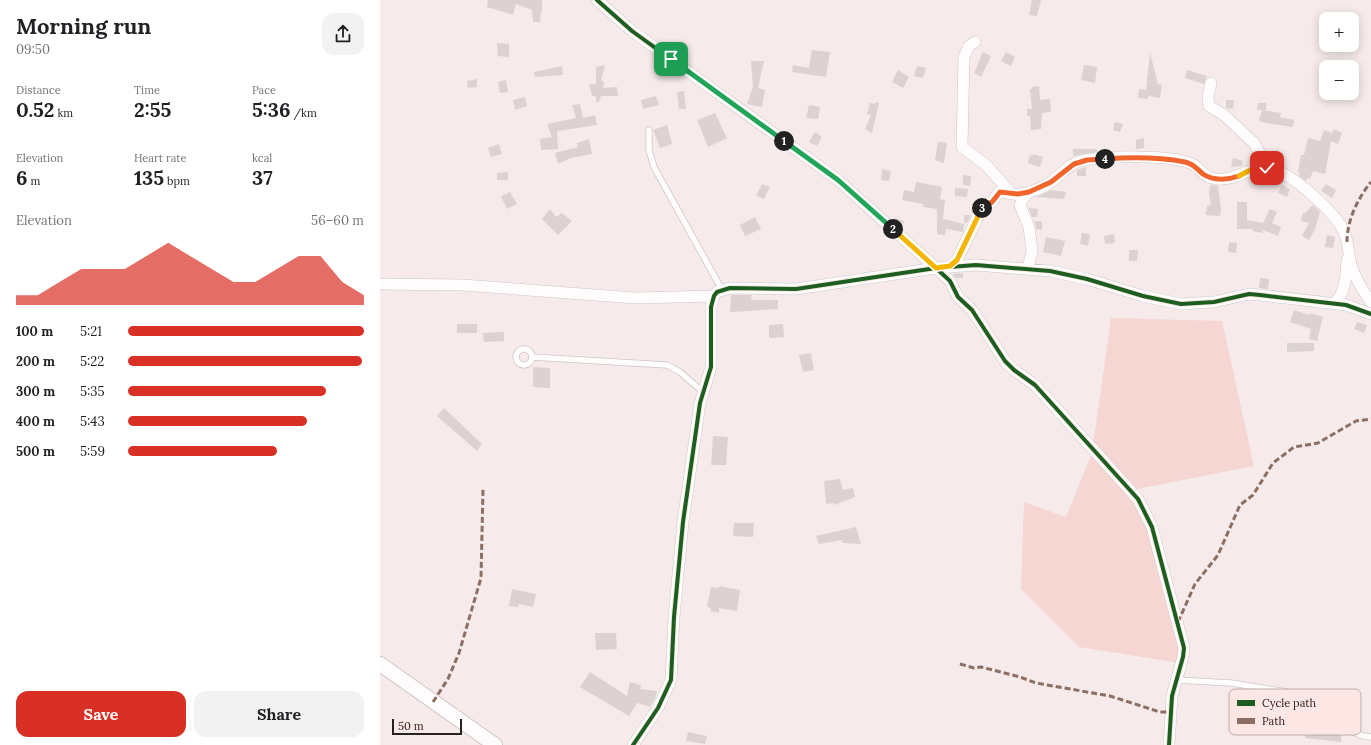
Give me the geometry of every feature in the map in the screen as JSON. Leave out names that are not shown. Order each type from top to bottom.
[{"type":"street","points":[[597,0],[632,31],[838,180],[936,268],[950,281],[958,297],[972,310],[1005,361],[1034,385],[1134,495],[1142,506],[1152,527],[1182,638],[1183,657],[1172,696],[1169,745]]},
{"type":"street","points":[[974,42],[969,46],[964,58],[962,147],[986,165],[1012,194]]},
{"type":"street","points":[[1210,83],[1208,97],[1209,106],[1224,115],[1254,143],[1265,163],[1273,169],[1293,179],[1321,203],[1343,231],[1356,277],[1371,302]]},
{"type":"street","points":[[950,266],[957,260],[984,206],[992,202],[1000,192],[1012,194],[1029,192],[1051,182],[1074,164],[1087,160],[1148,157],[1192,164],[1207,177],[1224,179],[1236,178],[1252,169],[1273,169]]},
{"type":"street","points":[[1028,268],[1032,251],[1029,227],[1020,206],[1023,198],[1029,192]]},
{"type":"street","points":[[1335,303],[1340,298],[1344,286],[1348,253]]},
{"type":"street","points":[[380,284],[462,285],[636,298],[718,293],[730,288],[796,289],[950,266],[976,265],[1028,268],[1087,279],[1143,296],[1181,304],[1214,302],[1249,294],[1335,303],[1357,308],[1371,314]]},
{"type":"street","points":[[633,745],[658,708],[671,680],[674,617],[683,522],[703,392],[711,367],[711,307],[718,293]]},
{"type":"street","points":[[380,664],[495,745]]},
{"type":"lane","points":[[649,130],[649,150],[654,167],[718,293]]},
{"type":"lane","points":[[532,357],[667,365],[680,372],[703,392]]},
{"type":"lane","points":[[1176,680],[1218,682],[1265,689]]},
{"type":"lane","points":[[1360,735],[1371,737]]},
{"type":"shaded area","points":[[1111,318],[1222,321],[1254,466],[1137,489],[1176,608],[1180,663],[1079,647],[1021,589],[1024,502],[1066,517],[1092,453]]},
{"type":"building","points":[[488,0],[542,0],[540,22],[533,22],[532,10],[516,4],[513,15],[487,7]]},
{"type":"building","points":[[1032,0],[1041,0],[1037,16],[1029,15]]},
{"type":"building","points":[[497,43],[509,44],[509,57],[498,56]]},
{"type":"building","points":[[812,50],[830,52],[826,77],[792,72],[793,65],[809,68]]},
{"type":"building","points":[[983,52],[991,56],[981,77],[974,73]]},
{"type":"building","points":[[1006,52],[1015,57],[1011,66],[1001,61]]},
{"type":"building","points":[[1150,53],[1158,84],[1162,85],[1160,98],[1148,96],[1148,99],[1138,98],[1139,89],[1146,90]]},
{"type":"building","points":[[751,61],[764,61],[758,88],[765,90],[762,107],[747,104],[753,87]]},
{"type":"building","points":[[605,65],[601,81],[604,81],[603,88],[617,87],[618,96],[601,96],[599,102],[596,102],[596,96],[592,96],[589,84],[596,84],[596,67]]},
{"type":"building","points":[[1084,65],[1097,67],[1095,83],[1081,80]]},
{"type":"building","points":[[562,66],[563,75],[535,77],[534,72]]},
{"type":"building","points":[[917,66],[926,68],[923,78],[914,76]]},
{"type":"building","points":[[898,70],[909,77],[903,88],[892,82]]},
{"type":"building","points":[[1187,70],[1207,76],[1204,84],[1185,78]]},
{"type":"building","points":[[477,79],[477,87],[468,88],[467,81]]},
{"type":"building","points":[[506,80],[508,92],[500,93],[498,82]]},
{"type":"building","points":[[1039,86],[1040,100],[1050,99],[1051,112],[1042,113],[1041,129],[1031,130],[1030,116],[1027,116],[1027,109],[1032,109],[1030,89],[1032,89],[1032,87]]},
{"type":"building","points":[[684,91],[686,109],[679,109],[677,92]]},
{"type":"building","points":[[656,96],[659,105],[643,109],[641,100]]},
{"type":"building","points":[[525,97],[527,106],[515,110],[513,100]]},
{"type":"building","points":[[1226,100],[1234,100],[1233,109],[1226,108]]},
{"type":"building","points":[[876,102],[879,103],[872,133],[865,129],[871,115],[867,114],[870,103],[875,104]]},
{"type":"building","points":[[1258,103],[1266,103],[1266,110],[1257,110]]},
{"type":"building","points":[[580,104],[583,118],[595,115],[597,125],[557,131],[558,149],[541,150],[540,139],[552,137],[547,124],[576,118],[572,105]]},
{"type":"building","points":[[809,105],[820,107],[818,119],[806,118]]},
{"type":"building","points":[[1262,110],[1281,113],[1280,117],[1294,120],[1293,127],[1261,122],[1259,120]]},
{"type":"building","points":[[715,113],[727,138],[708,147],[697,120]]},
{"type":"building","points":[[1115,122],[1123,124],[1120,132],[1113,130]]},
{"type":"building","points":[[667,125],[672,144],[660,148],[653,130]]},
{"type":"building","points":[[1334,129],[1342,133],[1338,144],[1331,141],[1325,174],[1313,171],[1310,179],[1307,178],[1306,181],[1299,176],[1300,173],[1298,172],[1301,155],[1304,155],[1308,138],[1320,141],[1324,130],[1332,133]]},
{"type":"building","points":[[815,132],[822,137],[817,146],[809,142]]},
{"type":"building","points":[[1144,138],[1144,148],[1136,149],[1136,140]]},
{"type":"building","points":[[589,139],[592,154],[571,158],[558,164],[555,153],[578,147],[577,143]]},
{"type":"building","points":[[938,142],[947,143],[944,163],[935,160]]},
{"type":"building","points":[[499,144],[502,154],[491,157],[488,148]]},
{"type":"building","points":[[1073,149],[1097,149],[1097,152],[1073,156]]},
{"type":"building","points":[[1033,154],[1043,157],[1040,167],[1028,163],[1030,155],[1033,156]]},
{"type":"building","points":[[1233,158],[1243,161],[1242,166],[1231,167]]},
{"type":"building","points":[[1086,167],[1086,176],[1077,176],[1077,170]]},
{"type":"building","points":[[882,169],[891,171],[889,181],[881,180]]},
{"type":"building","points":[[508,172],[508,180],[497,180],[497,173]]},
{"type":"building","points":[[963,175],[971,176],[970,186],[963,185]]},
{"type":"building","points":[[916,182],[942,187],[940,199],[945,200],[943,219],[964,224],[963,232],[946,229],[945,235],[937,234],[937,209],[923,207],[923,204],[902,200],[904,190],[914,192]]},
{"type":"building","points":[[762,184],[770,187],[764,199],[756,196]]},
{"type":"building","points":[[1326,184],[1336,190],[1332,198],[1321,191]]},
{"type":"building","points":[[1210,185],[1218,186],[1221,209],[1220,216],[1206,215],[1207,205],[1211,206],[1209,194]]},
{"type":"building","points":[[1282,185],[1290,189],[1287,197],[1278,193]]},
{"type":"building","points":[[955,188],[968,189],[967,197],[955,196]]},
{"type":"building","points":[[1051,190],[1066,192],[1064,199],[1036,197]]},
{"type":"building","points":[[510,192],[517,204],[507,209],[501,196]]},
{"type":"building","points":[[1237,202],[1247,202],[1247,220],[1263,223],[1270,209],[1277,212],[1272,223],[1281,227],[1278,236],[1263,230],[1263,233],[1252,231],[1253,229],[1237,229]]},
{"type":"building","points":[[1313,205],[1320,212],[1315,229],[1309,240],[1302,236],[1309,223],[1301,221],[1303,213],[1305,213]]},
{"type":"building","points":[[1029,208],[1038,209],[1037,217],[1032,217]]},
{"type":"building","points":[[550,209],[556,217],[562,213],[572,221],[558,235],[542,219]]},
{"type":"building","points":[[964,215],[971,215],[967,223],[964,223]]},
{"type":"building","points":[[755,217],[761,229],[745,236],[740,225]]},
{"type":"building","points":[[895,218],[904,221],[902,228],[894,221]]},
{"type":"building","points":[[1035,221],[1042,221],[1042,230],[1036,229]]},
{"type":"building","points":[[1082,233],[1090,234],[1088,246],[1080,244]]},
{"type":"building","points":[[1114,234],[1115,243],[1105,244],[1104,236]]},
{"type":"building","points":[[1327,235],[1335,237],[1333,248],[1325,247]]},
{"type":"building","points":[[1046,237],[1065,241],[1061,256],[1043,252]]},
{"type":"building","points":[[1229,242],[1237,243],[1236,253],[1228,252]]},
{"type":"building","points":[[1129,250],[1138,250],[1137,261],[1129,261]]},
{"type":"building","points":[[963,273],[963,278],[956,278],[953,274]]},
{"type":"building","points":[[1260,278],[1269,279],[1268,289],[1259,288]]},
{"type":"building","points":[[731,295],[752,295],[751,300],[778,300],[778,309],[730,312]]},
{"type":"building","points":[[1294,310],[1309,315],[1310,313],[1323,317],[1317,341],[1309,339],[1311,329],[1290,322]]},
{"type":"building","points":[[1357,322],[1367,325],[1364,333],[1354,329]]},
{"type":"building","points":[[457,324],[477,324],[477,333],[457,333]]},
{"type":"building","points":[[783,324],[784,337],[769,338],[769,325]]},
{"type":"building","points":[[504,332],[504,341],[484,342],[483,333]]},
{"type":"building","points":[[1287,343],[1314,343],[1314,351],[1287,352]]},
{"type":"building","points":[[811,353],[814,370],[803,372],[799,355]]},
{"type":"building","points":[[533,367],[550,368],[550,388],[533,387]]},
{"type":"building","points":[[444,408],[482,444],[477,451],[437,416]]},
{"type":"building","points":[[713,436],[728,437],[726,465],[711,465]]},
{"type":"building","points":[[840,479],[843,490],[853,488],[855,497],[834,505],[833,503],[826,504],[824,481]]},
{"type":"building","points":[[734,523],[754,523],[753,537],[733,536]]},
{"type":"building","points":[[856,527],[861,544],[843,543],[842,540],[819,544],[816,536]]},
{"type":"building","points":[[719,586],[740,590],[737,611],[719,608],[719,613],[710,611],[711,608],[707,607],[711,587],[719,588]]},
{"type":"building","points":[[512,589],[536,594],[533,607],[519,604],[518,607],[509,606]]},
{"type":"building","points":[[595,633],[616,633],[617,649],[596,650]]},
{"type":"building","points":[[590,672],[627,696],[630,682],[641,685],[640,689],[657,691],[656,696],[650,707],[637,703],[629,716],[580,687]]},
{"type":"building","points":[[688,732],[707,736],[705,744],[686,741]]},
{"type":"building","points":[[1306,735],[1341,735],[1341,742],[1305,738]]},
{"type":"marked path","points":[[1347,242],[1347,234],[1354,210],[1371,182]]},
{"type":"marked path","points":[[1178,622],[1195,584],[1218,555],[1240,505],[1253,495],[1273,463],[1294,447],[1318,443],[1356,421],[1371,419]]},
{"type":"marked path","points":[[433,702],[448,679],[459,653],[481,578],[483,489]]},
{"type":"marked path","points":[[960,664],[974,668],[981,667],[1020,677],[1036,683],[1110,696],[1160,712],[1171,712]]},
{"type":"cycle path","points":[[597,0],[632,31],[838,180],[936,268],[950,281],[958,297],[972,310],[1005,361],[1014,370],[1035,385],[1138,499],[1152,527],[1184,648],[1183,657],[1172,696],[1169,745]]},
{"type":"cycle path","points":[[633,745],[658,708],[671,680],[674,617],[683,522],[700,403],[711,367],[711,307],[714,296],[717,292],[730,288],[796,289],[936,268],[976,265],[1050,271],[1087,279],[1143,296],[1181,304],[1214,302],[1249,294],[1346,305],[1371,314]]},
{"type":"route","points":[[671,59],[838,180],[936,268],[950,266],[955,263],[980,212],[984,206],[994,200],[997,194],[1000,192],[1012,194],[1023,194],[1029,192],[1051,182],[1068,167],[1080,162],[1087,160],[1148,157],[1192,164],[1207,177],[1212,179],[1236,178],[1252,169],[1267,168]]}]
